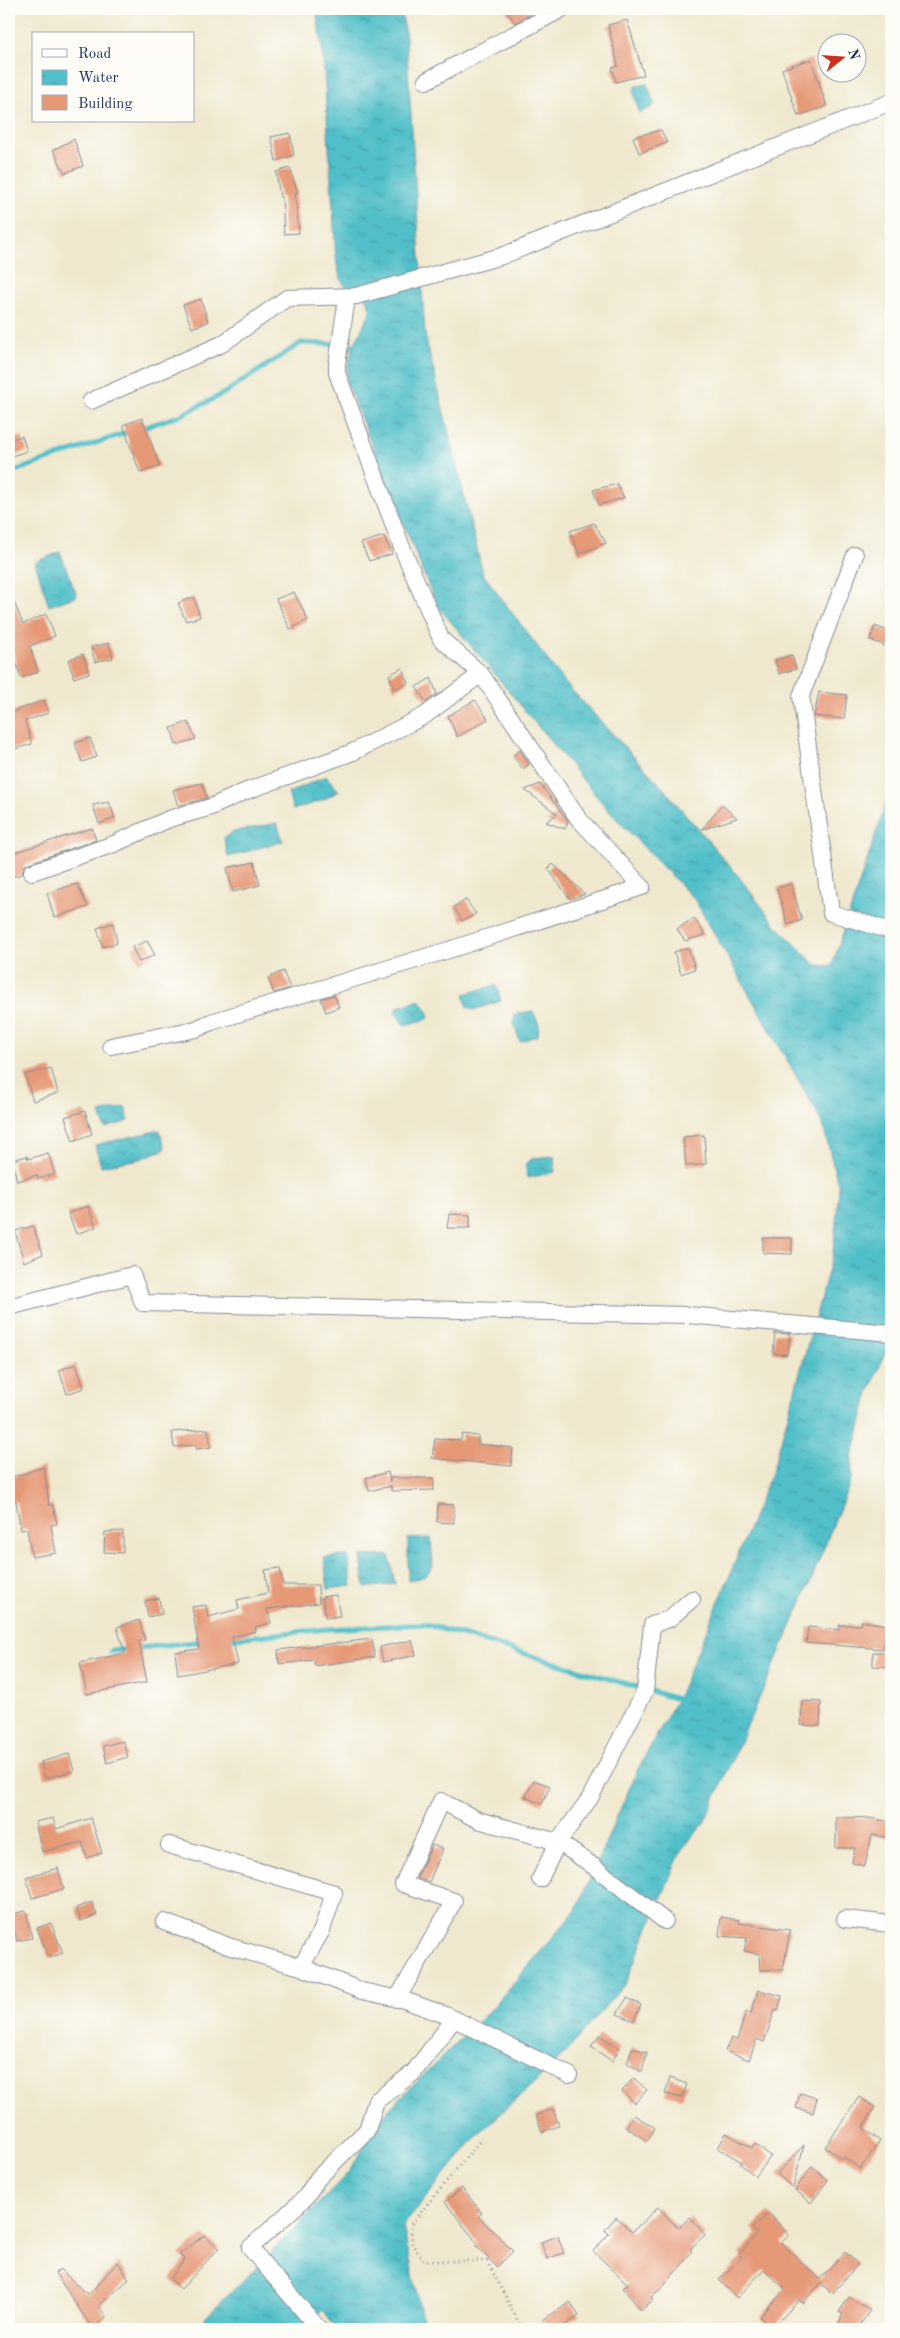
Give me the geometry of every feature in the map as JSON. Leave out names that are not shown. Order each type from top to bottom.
[{"type":"street","points":[[426,81],[562,9]]},
{"type":"street","points":[[91,401],[222,344],[287,298],[349,303],[428,276],[502,256],[891,102]]},
{"type":"street","points":[[111,1046],[196,1029],[211,1022],[452,950],[642,887],[578,818],[481,674],[441,639],[401,545],[337,373],[337,364],[349,303]]},
{"type":"street","points":[[855,555],[800,696],[831,913],[891,931]]},
{"type":"street","points":[[32,872],[114,844],[169,819],[211,807],[244,792],[352,752],[424,716],[481,674]]},
{"type":"street","points":[[9,1307],[132,1275],[143,1303],[687,1316],[891,1334]]},
{"type":"street","points":[[540,1879],[558,1842],[590,1798],[645,1691],[652,1626],[669,1619],[692,1598]]},
{"type":"street","points":[[398,1999],[454,1901],[403,1884],[441,1801],[478,1820],[558,1842],[589,1863],[662,1919]]},
{"type":"street","points":[[168,1845],[334,1893],[322,1930],[301,1967]]},
{"type":"street","points":[[845,1919],[891,1924]]},
{"type":"street","points":[[164,1922],[231,1947],[301,1967],[362,1991],[398,1999],[460,2021],[565,2072]]},
{"type":"street","points":[[319,2329],[250,2248],[305,2198],[318,2178],[367,2130],[376,2101],[413,2073],[460,2021]]},
{"type":"path","points":[[479,2142],[411,2224],[412,2244],[424,2260],[487,2261],[522,2329]]},
{"type":"water","points":[[316,9],[401,9],[406,38],[425,335],[483,574],[565,683],[664,789],[739,877],[775,924],[816,965],[832,966],[891,788],[891,1339],[869,1392],[852,1458],[851,1480],[808,1588],[704,1823],[682,1849],[625,1984],[557,2062],[477,2135],[403,2226],[424,2329],[337,2329],[323,2310],[301,2329],[194,2329],[348,2173],[386,2112],[493,2007],[576,1910],[638,1769],[677,1699],[773,1469],[833,1254],[839,1188],[822,1121],[695,900],[608,810],[436,604],[347,383],[350,355],[370,312],[366,298],[348,288],[343,282],[339,274],[336,258],[323,54]]},
{"type":"water","points":[[647,84],[654,104],[652,107],[639,113],[634,92],[635,86]]},
{"type":"water","points":[[60,552],[77,596],[49,606],[35,562]]},
{"type":"water","points":[[326,776],[339,791],[323,800],[293,810],[288,793]]},
{"type":"water","points":[[277,823],[283,841],[228,857],[224,838],[233,832]]},
{"type":"water","points":[[496,985],[501,1001],[473,1010],[467,1007],[464,994]]},
{"type":"water","points":[[420,1000],[429,1013],[428,1019],[404,1025],[395,1012],[398,1007]]},
{"type":"water","points":[[533,1011],[539,1024],[538,1035],[520,1042],[514,1023],[515,1014]]},
{"type":"water","points":[[125,1107],[129,1121],[105,1128],[100,1113]]},
{"type":"water","points":[[160,1130],[165,1149],[140,1159],[101,1166],[95,1145]]},
{"type":"water","points":[[554,1156],[555,1172],[527,1178],[526,1164],[533,1158]]},
{"type":"water","points":[[431,1538],[433,1567],[425,1576],[408,1581],[408,1539]]},
{"type":"water","points":[[389,1555],[395,1584],[365,1588],[361,1556]]},
{"type":"water","points":[[348,1556],[352,1586],[328,1589],[324,1557]]},
{"type":"building","points":[[505,9],[527,9],[531,14],[515,23]]},
{"type":"building","points":[[627,20],[644,75],[616,82],[612,68],[618,66],[608,25]]},
{"type":"building","points":[[811,59],[827,106],[798,116],[782,69]]},
{"type":"building","points":[[661,130],[667,143],[639,153],[633,137]]},
{"type":"building","points":[[290,133],[294,155],[276,161],[271,137]]},
{"type":"building","points":[[74,139],[83,166],[65,173],[53,150]]},
{"type":"building","points":[[290,168],[298,194],[295,194],[299,233],[284,234],[282,197],[280,197],[276,172]]},
{"type":"building","points":[[201,299],[208,322],[192,328],[183,305]]},
{"type":"building","points":[[142,418],[160,466],[140,473],[123,425]]},
{"type":"building","points":[[22,436],[27,451],[9,457],[9,440]]},
{"type":"building","points":[[617,484],[624,498],[599,505],[593,490]]},
{"type":"building","points":[[594,523],[606,543],[579,554],[570,531]]},
{"type":"building","points":[[384,536],[392,554],[369,561],[361,543]]},
{"type":"building","points":[[9,590],[23,624],[46,614],[55,636],[30,646],[38,672],[21,678],[9,639]]},
{"type":"building","points":[[294,592],[308,620],[290,629],[276,599]]},
{"type":"building","points":[[194,597],[200,617],[186,621],[178,603]]},
{"type":"building","points":[[875,626],[891,632],[891,648],[870,640]]},
{"type":"building","points":[[109,643],[113,658],[95,662],[91,647]]},
{"type":"building","points":[[83,654],[89,673],[74,678],[68,660]]},
{"type":"building","points":[[792,655],[796,669],[779,674],[775,660]]},
{"type":"building","points":[[402,668],[408,683],[394,689],[389,675]]},
{"type":"building","points":[[431,678],[437,694],[426,702],[416,687]]},
{"type":"building","points":[[819,692],[847,695],[844,719],[814,716]]},
{"type":"building","points":[[44,700],[48,713],[25,721],[32,744],[9,751],[9,713]]},
{"type":"building","points":[[475,700],[488,719],[457,737],[448,716]]},
{"type":"building","points":[[188,722],[196,739],[176,745],[171,728]]},
{"type":"building","points":[[90,738],[97,757],[82,762],[75,743]]},
{"type":"building","points":[[520,750],[529,764],[523,769],[513,756]]},
{"type":"building","points":[[202,783],[207,798],[178,806],[173,790]]},
{"type":"building","points":[[540,784],[568,821],[565,829],[546,822],[557,814],[525,790]]},
{"type":"building","points":[[109,802],[115,818],[99,824],[93,805]]},
{"type":"building","points":[[722,805],[737,818],[702,829]]},
{"type":"building","points":[[92,828],[96,840],[29,863],[24,866],[22,874],[9,878],[9,854]]},
{"type":"building","points":[[254,862],[260,885],[233,892],[227,868]]},
{"type":"building","points":[[553,864],[585,894],[570,899],[548,869]]},
{"type":"building","points":[[77,884],[88,907],[54,917],[47,893]]},
{"type":"building","points":[[791,884],[802,920],[788,925],[777,888]]},
{"type":"building","points":[[466,900],[476,914],[462,921],[454,907]]},
{"type":"building","points":[[694,918],[705,935],[685,941],[677,929]]},
{"type":"building","points":[[113,923],[117,943],[103,947],[97,928]]},
{"type":"building","points":[[147,941],[155,955],[139,962],[132,947]]},
{"type":"building","points":[[688,948],[695,969],[681,974],[674,952]]},
{"type":"building","points":[[283,971],[290,988],[274,993],[268,978]]},
{"type":"building","points":[[334,995],[339,1007],[326,1012],[321,999]]},
{"type":"building","points":[[51,1068],[58,1093],[33,1101],[25,1075]]},
{"type":"building","points":[[85,1111],[92,1134],[73,1141],[65,1117]]},
{"type":"building","points":[[704,1135],[706,1164],[686,1166],[683,1137]]},
{"type":"building","points":[[48,1153],[55,1174],[38,1179],[37,1175],[17,1181],[12,1160],[27,1156],[28,1159]]},
{"type":"building","points":[[88,1206],[96,1227],[76,1234],[68,1213]]},
{"type":"building","points":[[449,1214],[470,1215],[470,1228],[447,1228]]},
{"type":"building","points":[[33,1226],[43,1254],[24,1262],[15,1231]]},
{"type":"building","points":[[763,1238],[792,1238],[792,1254],[763,1253]]},
{"type":"building","points":[[775,1333],[790,1334],[787,1355],[773,1353]]},
{"type":"building","points":[[76,1364],[84,1388],[67,1394],[59,1370]]},
{"type":"building","points":[[208,1429],[211,1447],[196,1449],[196,1445],[174,1447],[172,1432]]},
{"type":"building","points":[[462,1434],[478,1436],[478,1444],[513,1448],[511,1466],[432,1458],[435,1439],[461,1440]]},
{"type":"building","points":[[44,1467],[49,1505],[53,1505],[57,1524],[51,1525],[56,1553],[32,1557],[27,1529],[21,1530],[16,1501],[9,1504],[9,1478]]},
{"type":"building","points":[[388,1472],[390,1482],[390,1478],[434,1478],[434,1490],[391,1491],[391,1486],[369,1491],[366,1478]]},
{"type":"building","points":[[438,1504],[454,1505],[454,1523],[437,1522]]},
{"type":"building","points":[[123,1531],[123,1553],[104,1552],[105,1532]]},
{"type":"building","points":[[280,1568],[283,1585],[318,1585],[319,1603],[267,1609],[271,1623],[255,1627],[256,1631],[232,1637],[238,1664],[178,1675],[175,1652],[199,1649],[192,1607],[206,1605],[208,1617],[239,1609],[237,1600],[268,1593],[265,1570]]},
{"type":"building","points":[[336,1595],[340,1616],[326,1618],[322,1597]]},
{"type":"building","points":[[159,1598],[162,1614],[148,1617],[145,1601]]},
{"type":"building","points":[[139,1620],[145,1640],[139,1641],[147,1682],[87,1694],[80,1663],[125,1653],[117,1627]]},
{"type":"building","points":[[861,1621],[887,1625],[883,1649],[806,1643],[808,1627],[839,1630],[839,1625],[860,1625]]},
{"type":"building","points":[[372,1639],[375,1657],[315,1666],[314,1660],[279,1664],[278,1650]]},
{"type":"building","points":[[412,1640],[416,1655],[383,1662],[380,1647]]},
{"type":"building","points":[[873,1652],[891,1652],[891,1667],[873,1666]]},
{"type":"building","points":[[802,1701],[821,1702],[820,1726],[801,1725]]},
{"type":"building","points":[[123,1741],[128,1757],[107,1763],[103,1746]]},
{"type":"building","points":[[69,1754],[74,1771],[45,1778],[41,1762]]},
{"type":"building","points":[[534,1780],[550,1786],[542,1804],[525,1797]]},
{"type":"building","points":[[836,1817],[869,1818],[891,1822],[891,1838],[872,1835],[865,1866],[852,1863],[855,1848],[836,1848]]},
{"type":"building","points":[[53,1818],[56,1829],[91,1818],[102,1853],[87,1858],[82,1842],[42,1852],[35,1822]]},
{"type":"building","points":[[432,1845],[443,1849],[429,1882],[417,1878]]},
{"type":"building","points":[[58,1868],[64,1889],[32,1898],[26,1877]]},
{"type":"building","points":[[92,1902],[97,1915],[81,1921],[76,1908]]},
{"type":"building","points":[[26,1911],[32,1938],[17,1941],[11,1914]]},
{"type":"building","points":[[721,1917],[739,1920],[739,1923],[790,1930],[783,1970],[760,1970],[759,1954],[744,1951],[747,1938],[719,1936]]},
{"type":"building","points":[[51,1923],[63,1953],[49,1958],[37,1928]]},
{"type":"building","points":[[758,1990],[782,1996],[778,2011],[775,2010],[764,2042],[757,2039],[749,2060],[725,2051],[731,2038],[737,2040],[746,2012],[751,2014]]},
{"type":"building","points":[[627,1998],[641,2005],[634,2021],[617,2014]]},
{"type":"building","points":[[599,2035],[620,2048],[612,2061],[591,2047]]},
{"type":"building","points":[[632,2048],[647,2052],[642,2072],[627,2063]]},
{"type":"building","points":[[634,2078],[647,2090],[635,2103],[622,2091]]},
{"type":"building","points":[[670,2078],[687,2084],[682,2098],[665,2094]]},
{"type":"building","points":[[800,2093],[817,2098],[813,2113],[796,2108]]},
{"type":"building","points":[[859,2097],[875,2107],[863,2128],[880,2141],[860,2169],[844,2157],[842,2159],[825,2147]]},
{"type":"building","points":[[553,2109],[559,2126],[542,2132],[536,2115]]},
{"type":"building","points":[[634,2115],[655,2128],[647,2141],[626,2127]]},
{"type":"building","points":[[726,2133],[752,2148],[755,2144],[771,2156],[756,2176],[740,2164],[742,2162],[718,2148]]},
{"type":"building","points":[[804,2145],[793,2188],[777,2174]]},
{"type":"building","points":[[812,2166],[828,2180],[811,2203],[795,2190]]},
{"type":"building","points":[[462,2188],[482,2213],[478,2216],[513,2251],[497,2267],[475,2245],[477,2243],[445,2202]]},
{"type":"building","points":[[658,2207],[678,2228],[690,2217],[705,2235],[690,2249],[692,2251],[666,2284],[651,2297],[653,2300],[641,2310],[623,2288],[628,2284],[593,2251],[609,2234],[605,2230],[616,2217],[632,2232]]},
{"type":"building","points":[[769,2213],[789,2235],[781,2243],[820,2279],[845,2252],[858,2264],[832,2294],[821,2283],[803,2303],[799,2300],[772,2329],[760,2317],[785,2289],[764,2269],[737,2298],[719,2280],[742,2257],[739,2254],[757,2234],[752,2228]]},
{"type":"building","points":[[204,2235],[219,2248],[181,2289],[170,2279],[185,2259],[179,2255]]},
{"type":"building","points":[[558,2236],[564,2253],[547,2259],[541,2242]]},
{"type":"building","points":[[118,2262],[129,2279],[99,2306],[106,2317],[93,2329],[55,2273],[60,2269],[88,2295]]},
{"type":"building","points":[[849,2297],[870,2310],[857,2329],[836,2329],[843,2314],[839,2312]]},
{"type":"building","points":[[570,2302],[579,2316],[559,2329],[549,2329],[543,2320]]},
{"type":"waterway","points":[[139,429],[181,415],[221,395],[301,343],[355,345]]},
{"type":"waterway","points":[[9,473],[131,431]]},
{"type":"waterway","points":[[226,1639],[327,1629],[425,1624],[677,1699]]},
{"type":"waterway","points":[[111,1651],[203,1641]]}]
